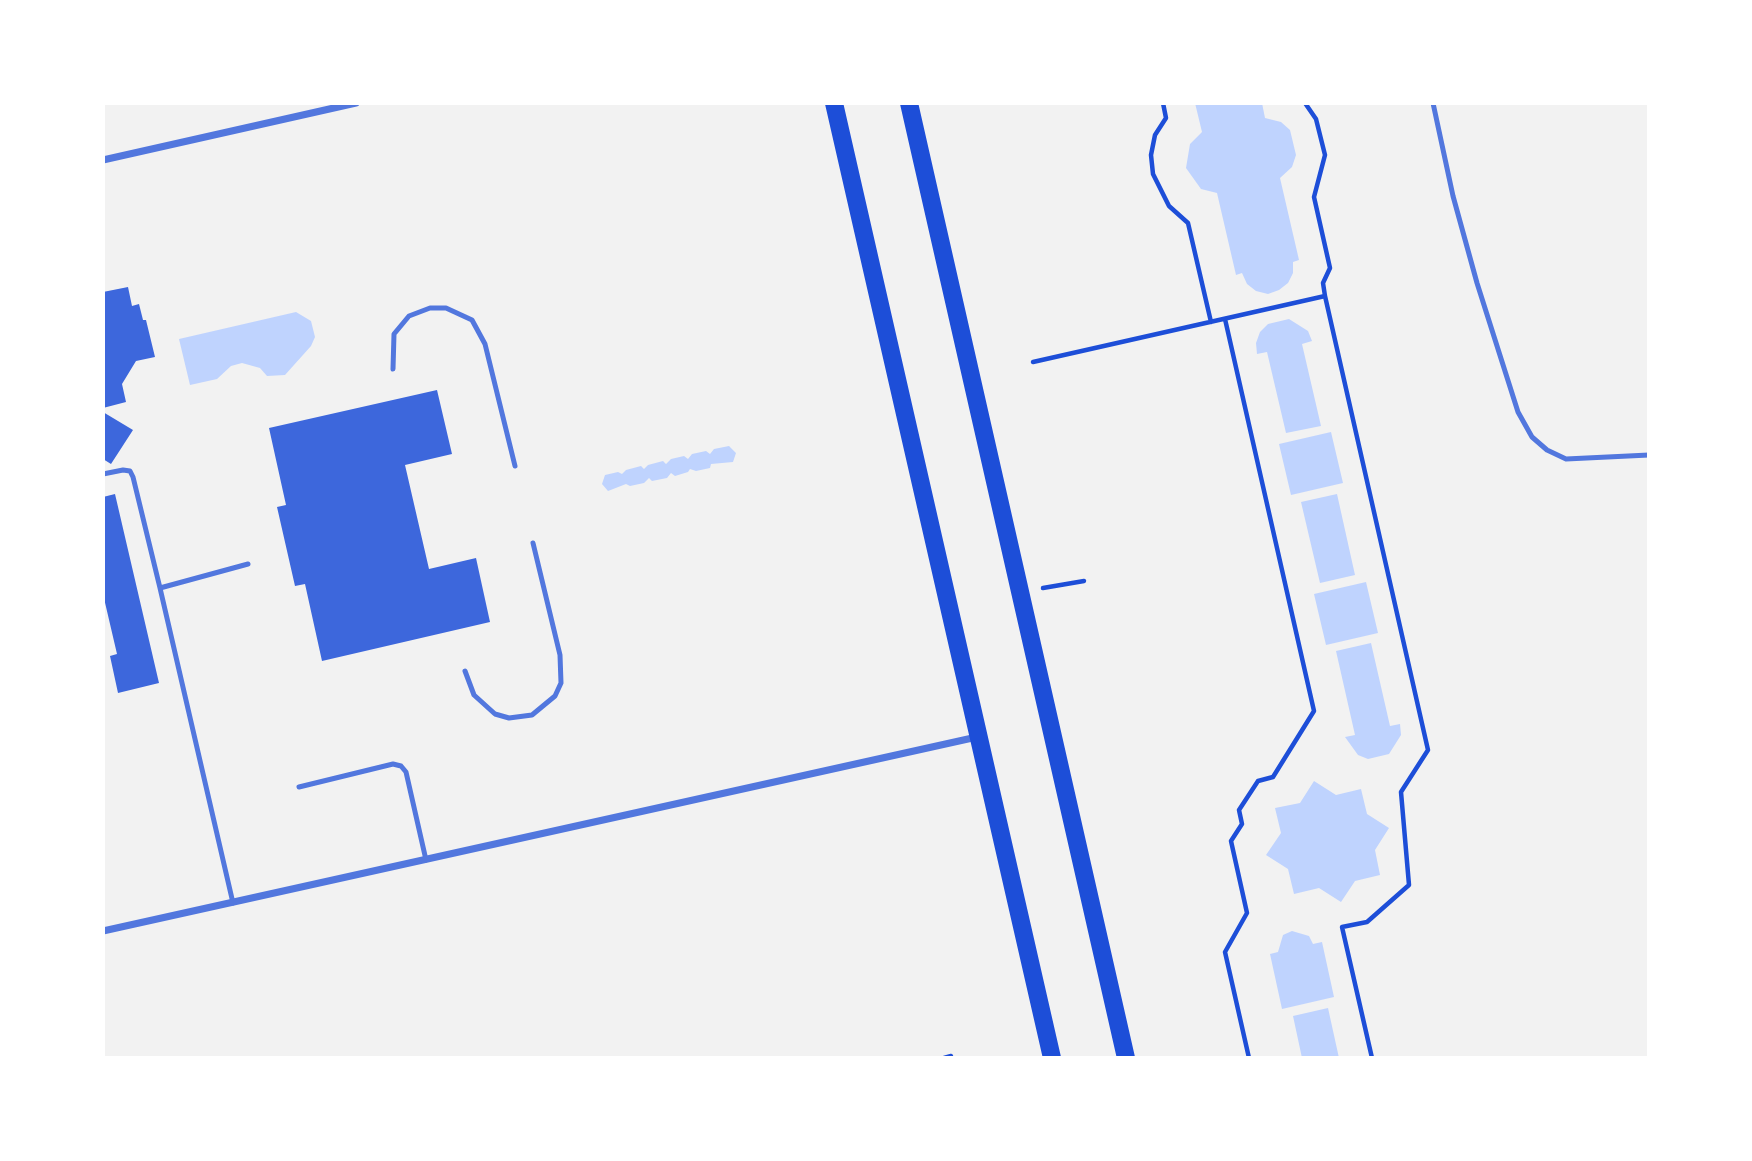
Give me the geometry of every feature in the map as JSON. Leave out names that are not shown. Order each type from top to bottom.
[{"type":"main road","points":[[834,103],[1052,1058]]},
{"type":"main road","points":[[909,103],[1126,1058]]},
{"type":"street","points":[[103,160],[356,103]]},
{"type":"street","points":[[103,931],[980,737]]},
{"type":"lane","points":[[1433,103],[1453,196],[1477,283],[1518,412],[1532,437],[1547,450],[1566,459],[1649,455]]},
{"type":"lane","points":[[393,369],[394,334],[409,316],[430,308],[446,308],[472,320],[485,344],[515,466]]},
{"type":"lane","points":[[103,474],[123,470],[130,471],[133,477],[233,903]]},
{"type":"lane","points":[[466,671],[474,695],[495,714],[509,718],[532,715],[555,696],[561,683],[560,655],[533,543]]},
{"type":"lane","points":[[160,588],[248,564]]},
{"type":"lane","points":[[299,787],[393,764],[401,766],[406,772],[426,860]]},
{"type":"path","points":[[1163,103],[1166,117],[1155,135],[1151,155],[1153,174],[1169,206],[1188,223],[1211,322]]},
{"type":"path","points":[[1305,103],[1317,119],[1325,146],[1323,173],[1314,197],[1330,268],[1323,283],[1325,296],[1428,750],[1401,792],[1409,885],[1367,922],[1342,927],[1372,1058]]},
{"type":"path","points":[[1033,362],[1325,296]]},
{"type":"path","points":[[1225,318],[1314,711],[1273,777],[1258,781],[1239,810],[1242,824],[1231,841],[1247,913],[1225,952],[1249,1058]]},
{"type":"path","points":[[1020,593],[1084,581]]},
{"type":"path","points":[[944,1058],[951,1056]]},
{"type":"water","points":[[1195,103],[1262,103],[1265,118],[1281,122],[1290,130],[1296,155],[1292,167],[1280,178],[1299,260],[1293,262],[1293,273],[1288,283],[1279,290],[1268,294],[1256,291],[1247,284],[1242,273],[1236,275],[1217,193],[1201,189],[1186,168],[1190,144],[1202,132]]},
{"type":"water","points":[[296,312],[311,321],[315,337],[311,346],[285,375],[267,376],[260,368],[242,363],[231,366],[217,379],[190,385],[179,339]]},
{"type":"water","points":[[1289,319],[1308,331],[1312,341],[1302,344],[1321,426],[1286,433],[1267,352],[1257,354],[1256,343],[1260,332],[1268,324]]},
{"type":"water","points":[[1331,432],[1343,483],[1291,495],[1279,444]]},
{"type":"water","points":[[729,446],[736,453],[733,462],[711,464],[710,468],[696,471],[690,469],[675,476],[671,473],[667,478],[652,481],[649,478],[644,483],[630,486],[626,484],[608,491],[602,484],[605,475],[618,472],[622,474],[626,470],[641,466],[644,469],[648,465],[663,461],[666,464],[671,459],[684,456],[688,459],[692,454],[706,451],[710,454],[714,449]]},
{"type":"water","points":[[1337,494],[1355,575],[1320,583],[1301,502]]},
{"type":"water","points":[[1366,582],[1378,633],[1326,645],[1314,594]]},
{"type":"water","points":[[1371,643],[1390,726],[1400,724],[1401,735],[1389,754],[1368,759],[1358,755],[1345,737],[1355,735],[1336,651]]},
{"type":"water","points":[[1314,781],[1336,795],[1361,789],[1367,814],[1389,828],[1375,850],[1380,875],[1355,881],[1341,902],[1319,888],[1294,894],[1288,869],[1266,855],[1281,833],[1275,808],[1300,803]]},
{"type":"water","points":[[1292,931],[1309,936],[1313,944],[1322,942],[1334,997],[1282,1009],[1270,954],[1278,952],[1283,935]]},
{"type":"water","points":[[1328,1008],[1339,1058],[1302,1058],[1293,1016]]},
{"type":"building","points":[[128,287],[132,306],[139,304],[143,320],[146,320],[155,357],[136,361],[122,384],[126,402],[103,408],[103,292]]},
{"type":"building","points":[[437,390],[452,454],[405,465],[429,569],[476,558],[490,622],[322,661],[305,584],[295,586],[277,507],[286,505],[269,428]]},
{"type":"building","points":[[103,412],[133,430],[111,464],[103,459]]},
{"type":"building","points":[[115,494],[159,683],[118,693],[110,656],[117,654],[103,594],[103,497]]}]
